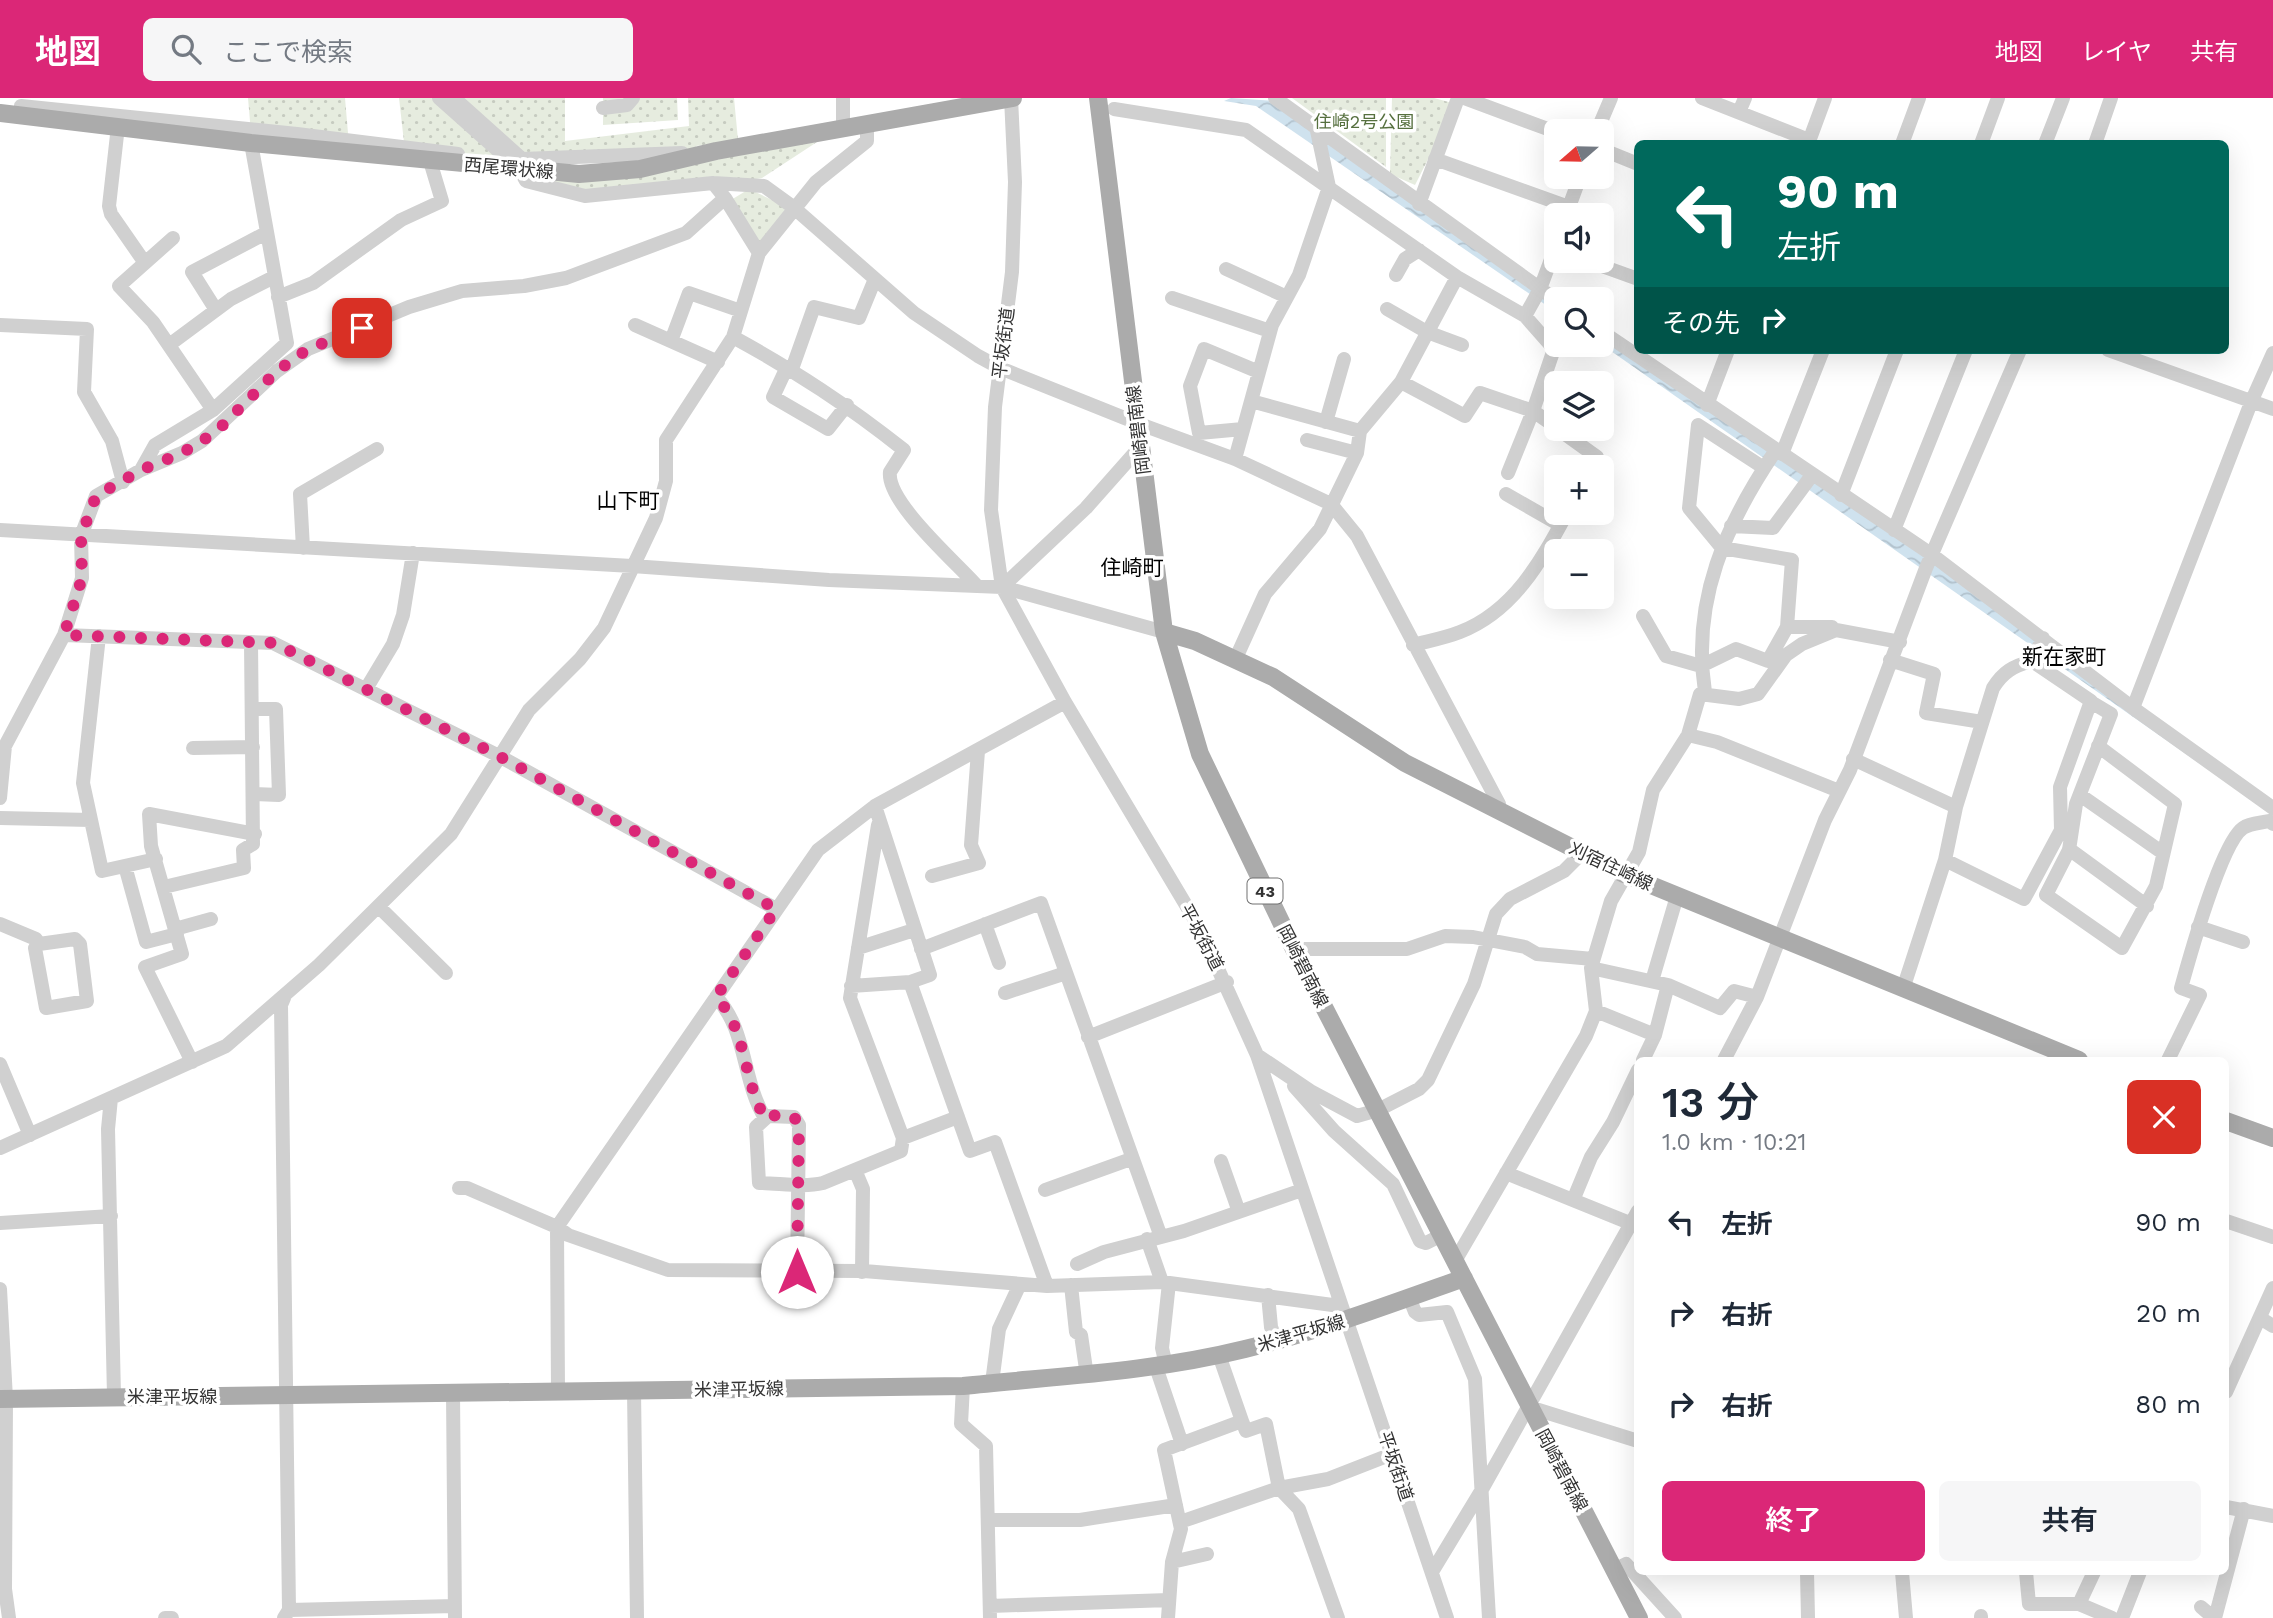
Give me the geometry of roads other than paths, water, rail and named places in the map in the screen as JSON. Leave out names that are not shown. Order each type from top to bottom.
[{"type":"main road","name":"西尾環状線","points":[[11,108],[80,111],[118,126],[251,143],[579,174],[640,169],[843,112],[867,125],[1012,98]]},
{"type":"main road","name":"岡崎碧南線","points":[[1098,98],[1164,632],[1200,754],[1294,949],[1639,1618]]},
{"type":"main road","name":"刈宿住崎線","points":[[1164,632],[1195,640],[1236,658],[1314,701],[1405,763],[1624,874],[2072,1057]]},
{"type":"main road","points":[[2229,1122],[2273,1138]]},
{"type":"main road","name":"米津平坂線","points":[[3,1399],[963,1386],[1087,1376],[1219,1355],[1276,1340],[1343,1313],[1409,1297],[1464,1278]]},
{"type":"street","points":[[80,111],[499,159],[434,98]]},
{"type":"street","points":[[439,98],[472,131],[520,170],[526,181],[541,187],[584,195],[713,183],[764,186],[793,207],[914,313],[1000,368],[1137,423],[1193,437],[1331,504],[1357,537],[1499,804],[1498,809]]},
{"type":"street","points":[[454,98],[522,159],[682,153]]},
{"type":"street","points":[[603,108],[627,105],[633,98]]},
{"type":"street","name":"平坂街道","points":[[1012,98],[1015,182],[1012,272],[1000,368],[991,510],[1002,587],[1065,702],[1199,927],[1227,982],[1257,1055],[1447,1618]]},
{"type":"street","points":[[1275,98],[1544,292]]},
{"type":"street","points":[[1419,204],[1458,98]]},
{"type":"street","points":[[1464,98],[1544,128]]},
{"type":"street","points":[[1602,119],[1611,98]]},
{"type":"street","points":[[1702,98],[1742,105],[1805,140]]},
{"type":"street","points":[[1810,140],[1825,98]]},
{"type":"street","points":[[1903,140],[1919,98]]},
{"type":"street","points":[[1982,140],[1998,98]]},
{"type":"street","points":[[2047,140],[2063,98]]},
{"type":"street","points":[[2096,140],[2111,98]]},
{"type":"street","points":[[1114,109],[1246,130],[1458,277],[1525,316],[1554,349],[1508,473]]},
{"type":"street","points":[[0,1148],[226,1046],[284,998],[451,834],[529,710],[580,659],[604,628],[656,517],[666,481],[666,440],[733,337],[759,253],[793,207],[816,182],[867,141],[867,125]]},
{"type":"street","points":[[118,126],[111,214],[145,263]]},
{"type":"street","points":[[1235,459],[1270,331],[1299,275],[1329,187],[1317,129]]},
{"type":"street","points":[[141,470],[155,446],[213,411],[287,343],[251,143]]},
{"type":"street","points":[[1614,154],[1634,162]]},
{"type":"street","points":[[1436,159],[1548,203]]},
{"type":"street","points":[[278,297],[313,283],[401,220],[442,201],[430,161]]},
{"type":"street","points":[[713,183],[759,253]]},
{"type":"street","points":[[0,798],[5,746],[64,635],[82,578],[81,536],[96,496],[141,470],[182,453],[202,441],[220,428],[277,371],[308,349],[409,307],[462,291],[524,286],[566,278],[686,233],[724,198]]},
{"type":"street","points":[[216,310],[192,272],[266,233]]},
{"type":"street","points":[[173,238],[119,286],[169,345],[213,411]]},
{"type":"street","points":[[1396,275],[1405,259],[1419,250]]},
{"type":"street","points":[[1226,269],[1287,297]]},
{"type":"street","points":[[1614,270],[1634,278]]},
{"type":"street","points":[[1525,316],[1546,273]]},
{"type":"street","points":[[169,345],[216,310],[274,277]]},
{"type":"street","points":[[1236,658],[1265,594],[1320,529],[1357,453],[1360,431],[1401,382],[1458,277]]},
{"type":"street","points":[[847,405],[828,429],[773,397],[790,368],[814,307],[859,318],[875,279]]},
{"type":"street","points":[[671,341],[689,293],[741,311]]},
{"type":"street","points":[[1172,298],[1270,331]]},
{"type":"street","points":[[1387,309],[1427,332],[1462,345]]},
{"type":"street","points":[[0,325],[88,329],[84,392],[112,441],[123,482]]},
{"type":"street","points":[[635,325],[718,362]]},
{"type":"street","points":[[733,337],[790,368],[847,405],[904,450],[890,472],[893,488],[911,516],[977,586]]},
{"type":"street","points":[[1614,340],[1931,554],[2272,817]]},
{"type":"street","points":[[1193,437],[1190,386],[1204,349],[1259,372]]},
{"type":"street","points":[[2133,708],[2252,400],[2273,353]]},
{"type":"street","points":[[1707,405],[1726,354]]},
{"type":"street","points":[[1705,692],[1701,666],[1701,625],[1722,548],[1741,501],[1779,452],[1821,354]]},
{"type":"street","points":[[1841,495],[1895,354]]},
{"type":"street","points":[[1894,530],[1964,354]]},
{"type":"street","points":[[1726,1057],[1757,997],[1890,660],[1900,642],[1931,554],[2018,354]]},
{"type":"street","points":[[2120,354],[2273,409]]},
{"type":"street","points":[[1326,422],[1345,359]]},
{"type":"street","points":[[1401,382],[1465,416],[1480,393],[1533,411],[1544,419]]},
{"type":"street","points":[[1251,401],[1360,431]]},
{"type":"street","points":[[1643,616],[1666,656],[1701,666],[1736,649],[1768,661],[1787,627],[1792,560],[1722,548],[1689,508],[1698,425],[1764,468]]},
{"type":"street","points":[[1193,437],[1243,429]]},
{"type":"street","points":[[1307,440],[1357,453]]},
{"type":"street","points":[[1575,441],[1594,455]]},
{"type":"street","points":[[1002,587],[1086,508],[1140,447]]},
{"type":"street","points":[[303,548],[300,494],[377,449]]},
{"type":"street","points":[[1731,526],[1773,528],[1812,475]]},
{"type":"street","points":[[1507,494],[1544,510]]},
{"type":"street","points":[[1413,645],[1460,632],[1493,615],[1535,572],[1561,525]]},
{"type":"street","points":[[0,530],[632,566],[829,580],[1002,587],[1164,632]]},
{"type":"street","points":[[366,689],[393,644],[403,615],[413,553]]},
{"type":"street","points":[[1787,627],[1833,627]]},
{"type":"street","points":[[1455,1261],[1586,1036],[1597,1011],[1592,964],[1611,901],[1624,874],[1639,852],[1653,790],[1688,735],[1700,694],[1705,692],[1739,699],[1758,694],[1786,655],[1836,630],[1900,642]]},
{"type":"street","points":[[64,635],[274,643],[499,756],[776,909]]},
{"type":"street","points":[[99,636],[83,783],[102,871],[156,859]]},
{"type":"street","points":[[2032,661],[2043,638]]},
{"type":"street","points":[[164,887],[244,868],[243,850],[253,844],[251,642]]},
{"type":"street","points":[[1890,660],[1934,674],[1926,713],[1982,722]]},
{"type":"street","points":[[1903,989],[1945,860],[1956,807],[1993,688],[2002,674],[2015,665],[2032,661],[2111,714],[2098,746],[2080,795],[2069,849],[2046,895],[2122,948],[2157,886],[2175,804],[2098,746]]},
{"type":"street","points":[[558,1391],[557,1227],[818,850],[875,806],[1065,702]]},
{"type":"street","points":[[1945,860],[2024,899],[2062,830],[2060,787],[2091,702]]},
{"type":"street","points":[[252,709],[275,709],[279,796],[254,794]]},
{"type":"street","points":[[1688,735],[1717,742],[1839,791]]},
{"type":"street","points":[[193,748],[253,747]]},
{"type":"street","points":[[932,876],[979,863],[971,845],[978,751]]},
{"type":"street","points":[[1853,759],[1956,807]]},
{"type":"street","points":[[2080,795],[2163,853]]},
{"type":"street","points":[[851,986],[910,982],[930,975],[878,823],[875,806]]},
{"type":"street","points":[[192,1062],[145,967],[182,954],[156,859],[149,814],[255,834]]},
{"type":"street","points":[[2169,1057],[2200,995],[2181,988],[2198,927],[2233,839],[2245,826],[2272,817]]},
{"type":"street","points":[[0,818],[90,820]]},
{"type":"street","points":[[797,1272],[797,1184],[799,1125],[797,1119],[768,1115],[756,1127],[759,1183],[797,1184],[818,1184],[901,1151],[903,1138],[850,998],[878,823]]},
{"type":"street","points":[[2069,849],[2147,906]]},
{"type":"street","points":[[1257,1055],[1312,1092],[1357,1116],[1378,1110],[1419,1089],[1428,1080],[1464,1009],[1496,914],[1510,899],[1564,871],[1582,853]]},
{"type":"street","points":[[125,866],[146,942],[211,919]]},
{"type":"street","points":[[1652,981],[1677,896]]},
{"type":"street","points":[[921,949],[1041,903],[1131,1159],[1166,1282],[1161,1366],[1182,1444]]},
{"type":"street","points":[[379,907],[446,973]]},
{"type":"street","points":[[0,924],[38,943],[75,939],[80,944],[86,1001],[46,1008],[35,948],[38,943]]},
{"type":"street","points":[[985,925],[999,963]]},
{"type":"street","points":[[2198,927],[2243,942]]},
{"type":"street","points":[[858,948],[914,930]]},
{"type":"street","points":[[1294,949],[1407,949],[1445,936],[1489,939],[1525,947],[1537,954],[1592,964],[1668,985],[1720,1009],[1734,991],[1757,997]]},
{"type":"street","points":[[1005,993],[1066,973]]},
{"type":"street","points":[[910,982],[970,1151],[995,1142],[1047,1286]]},
{"type":"street","points":[[1088,1037],[1227,982]]},
{"type":"street","points":[[1644,1057],[1654,1035],[1668,985]]},
{"type":"street","points":[[716,997],[735,1028],[758,1106],[765,1118]]},
{"type":"street","points":[[284,998],[281,1005],[286,1614],[455,1612],[453,1392]]},
{"type":"street","points":[[1597,1011],[1654,1035]]},
{"type":"street","points":[[0,1064],[30,1135]]},
{"type":"street","points":[[1274,1064],[1334,1131],[1393,1184],[1420,1241],[1426,1243],[1442,1235]]},
{"type":"street","points":[[1574,1198],[1591,1157],[1614,1122],[1634,1083]]},
{"type":"street","points":[[111,1098],[114,1396]]},
{"type":"street","points":[[903,1138],[958,1117]]},
{"type":"street","points":[[1045,1190],[1131,1159]]},
{"type":"street","points":[[1221,1161],[1240,1212]]},
{"type":"street","points":[[855,1170],[863,1189],[862,1272]]},
{"type":"street","points":[[1506,1173],[1634,1219]]},
{"type":"street","points":[[459,1188],[467,1188],[557,1227],[568,1235],[668,1270],[862,1272],[1047,1286],[1166,1282],[1268,1295],[1343,1313]]},
{"type":"street","points":[[1077,1264],[1302,1190]]},
{"type":"street","points":[[0,1223],[111,1216]]},
{"type":"street","points":[[2229,1222],[2273,1237]]},
{"type":"street","points":[[1432,1572],[1634,1223]]},
{"type":"street","points":[[992,1383],[999,1329],[1020,1284]]},
{"type":"street","points":[[1071,1285],[1076,1332],[1081,1335],[1087,1376]]},
{"type":"street","points":[[2229,1384],[2273,1288]]},
{"type":"street","points":[[0,1289],[3,1399],[2,1590],[9,1618]]},
{"type":"street","points":[[1268,1295],[1271,1327],[1276,1340]]},
{"type":"street","points":[[1409,1297],[1419,1315],[1447,1312],[1475,1379],[1489,1618]]},
{"type":"street","points":[[2260,1318],[2273,1326]]},
{"type":"street","points":[[1219,1355],[1246,1431],[1266,1424],[1279,1488],[1299,1509],[1338,1618]]},
{"type":"street","points":[[963,1386],[961,1424],[986,1446],[990,1612],[1169,1600]]},
{"type":"street","points":[[634,1390],[637,1618]]},
{"type":"street","points":[[1529,1407],[1634,1440]]},
{"type":"street","points":[[1168,1618],[1172,1562],[1181,1529],[1164,1450],[1242,1421]]},
{"type":"street","points":[[1180,1522],[1279,1488],[1328,1479],[1392,1454]]},
{"type":"street","points":[[988,1520],[1080,1520],[1176,1506]]},
{"type":"street","points":[[2229,1507],[2273,1516]]},
{"type":"street","points":[[2229,1554],[2244,1509]]},
{"type":"street","points":[[1172,1562],[1207,1554]]},
{"type":"street","points":[[1614,1570],[1626,1564],[1634,1573]]},
{"type":"street","points":[[1636,1575],[1675,1618]]},
{"type":"street","points":[[1807,1575],[1808,1618]]},
{"type":"street","points":[[1902,1575],[1906,1618]]},
{"type":"street","points":[[2026,1575],[2029,1604],[2079,1604],[2112,1618]]},
{"type":"street","points":[[2079,1604],[2093,1575]]},
{"type":"street","points":[[2122,1618],[2139,1575]]},
{"type":"street","points":[[2209,1615],[2222,1575]]},
{"type":"street","points":[[165,1618],[172,1618]]},
{"type":"water","points":[[1231,98],[1275,101],[1544,294],[1544,304],[1256,106],[1224,101]]},
{"type":"water","points":[[1614,344],[1903,541],[2273,811],[2273,815],[1614,353]]},
{"type":"district","name":"山下町","points":[[628,500]]},
{"type":"district","name":"住崎町","points":[[1132,567]]},
{"type":"district","name":"新在家町","points":[[2064,656]]},
{"type":"park label","name":"住崎2号公園","points":[[1364,121]]}]
